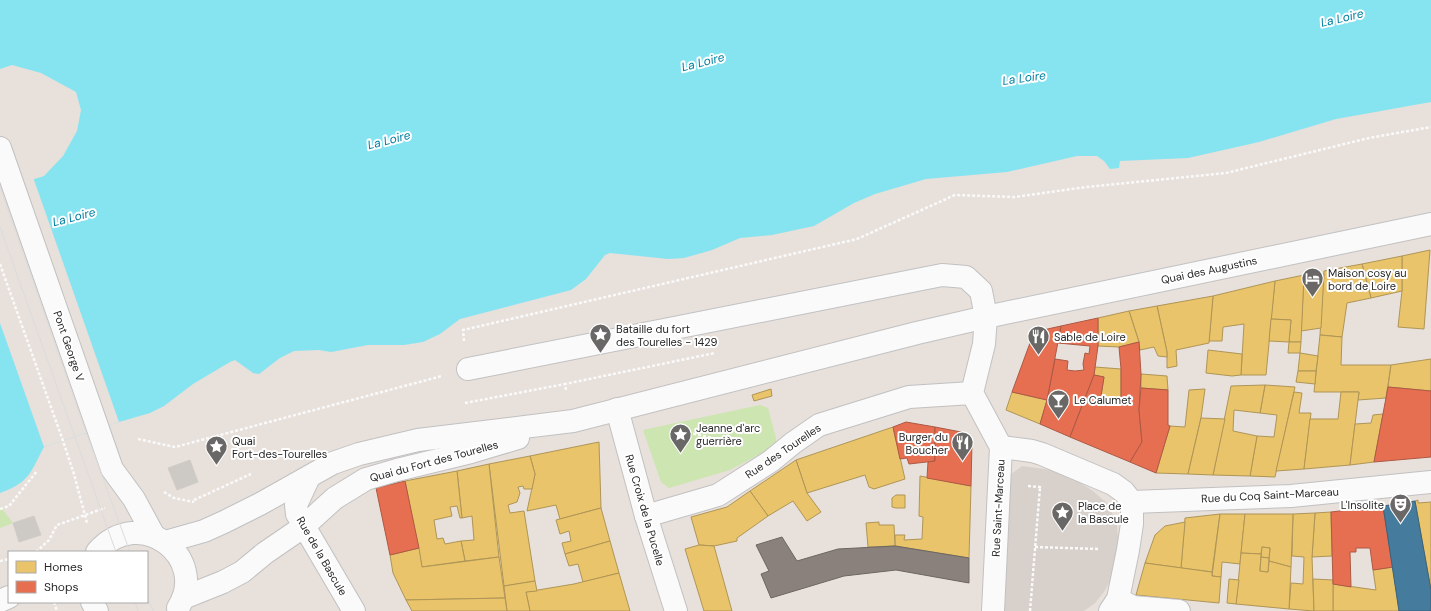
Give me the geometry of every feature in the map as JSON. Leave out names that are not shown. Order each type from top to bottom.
[{"type":"street","name":"Pont George V","points":[[0,148],[112,469],[160,539],[176,553],[184,567],[186,582],[182,607]]},
{"type":"street","name":"Quai des Augustins","points":[[573,421],[917,333],[986,317],[1431,224]]},
{"type":"street","points":[[468,369],[942,275],[966,277],[981,291],[986,317],[984,344],[972,393]]},
{"type":"street","name":"Rue des Tourelles","points":[[646,516],[718,495],[771,461],[819,425],[909,397],[972,393]]},
{"type":"street","name":"Rue Saint-Marceau","points":[[972,393],[1001,446],[993,611]]},
{"type":"street","name":"Rue Croix de la Pucelle","points":[[617,409],[646,516],[676,611]]},
{"type":"street","points":[[98,551],[111,539],[132,532],[144,533],[160,539],[204,531],[260,504],[333,463],[359,454],[418,440],[573,421]]},
{"type":"street","name":"Quai du Fort des Tourelles","points":[[182,607],[242,572],[303,527],[335,498],[366,479],[471,452],[573,421]]},
{"type":"street","points":[[1001,446],[1032,451],[1113,484],[1124,492],[1132,502],[1132,524],[1114,605],[1179,611]]},
{"type":"street","name":"Rue de la Bascule","points":[[309,477],[296,504],[297,514],[303,527],[354,611]]},
{"type":"street","name":"Rue du Coq Saint-Marceau","points":[[1132,502],[1291,496],[1431,482]]},
{"type":"path","points":[[138,439],[175,447],[468,369],[463,330],[857,239],[955,195],[1015,197],[1086,187],[1226,173],[1369,138],[1431,127]]},
{"type":"path","points":[[0,264],[62,438],[97,551]]},
{"type":"path","points":[[566,390],[565,384],[639,368]]},
{"type":"path","points":[[674,423],[682,431],[743,445]]},
{"type":"path","points":[[0,509],[9,506],[37,471]]},
{"type":"path","points":[[160,490],[174,498],[194,500],[235,481]]},
{"type":"path","points":[[1030,611],[1040,487]]},
{"type":"path","points":[[194,500],[195,505]]},
{"type":"path","points":[[37,551],[49,540],[57,525],[85,515]]},
{"type":"path","points":[[1035,547],[1101,549]]},
{"type":"green space","points":[[760,405],[768,408],[776,438],[776,443],[766,451],[730,470],[669,488],[661,482],[643,430]]},
{"type":"green space","points":[[0,506],[13,523],[0,528]]},
{"type":"shaded area","name":"Place de la Bascule","points":[[1022,466],[1052,470],[1071,477],[1093,491],[1108,504],[1117,525],[1118,539],[1112,577],[1104,592],[1095,603],[1084,611],[1004,611],[1010,475]]},
{"type":"water","name":"La Loire","points":[[0,0],[1431,0],[1431,102],[1336,119],[1259,142],[1188,158],[1120,161],[1119,168],[1110,169],[1104,161],[1097,156],[1077,156],[1007,172],[926,179],[875,194],[854,203],[814,226],[772,235],[740,238],[712,250],[684,258],[668,259],[610,253],[605,255],[586,279],[571,290],[460,319],[440,334],[423,342],[404,345],[368,345],[331,352],[319,350],[294,351],[280,358],[259,374],[253,373],[235,360],[193,384],[164,406],[150,413],[44,447],[28,476],[18,485],[0,493],[0,190],[44,176],[63,156],[77,131],[81,110],[76,92],[41,73],[12,65],[0,69]]},
{"type":"pier","points":[[33,177],[119,422],[44,447],[0,323],[0,187]]},
{"type":"building: Homes","points":[[1430,250],[1424,329],[1398,327],[1402,291],[1402,256]]},
{"type":"building: Homes","points":[[1402,256],[1402,291],[1371,298],[1362,264]]},
{"type":"building: Homes","points":[[1362,264],[1371,298],[1347,303],[1342,337],[1320,335],[1324,271]]},
{"type":"building: Homes","points":[[1324,274],[1321,328],[1301,331],[1304,278]]},
{"type":"building: Homes","points":[[1304,275],[1301,342],[1289,342],[1291,320],[1271,319],[1275,281]]},
{"type":"building: Homes","points":[[1275,281],[1266,375],[1241,375],[1244,324],[1223,327],[1222,341],[1209,341],[1213,296]]},
{"type":"building: Homes","points":[[1213,296],[1209,343],[1176,350],[1177,366],[1167,368],[1167,352],[1157,306]]},
{"type":"building: Homes","points":[[1157,306],[1167,357],[1158,356],[1154,347],[1140,350],[1139,342],[1129,311]]},
{"type":"building: Homes","points":[[1129,311],[1139,342],[1119,347],[1098,346],[1098,318]]},
{"type":"building: Homes","points":[[1271,319],[1291,320],[1289,342],[1269,341]]},
{"type":"building: Homes","points":[[1320,335],[1342,337],[1341,365],[1391,365],[1386,398],[1358,400],[1359,392],[1314,392]]},
{"type":"building: Homes","points":[[1289,342],[1301,342],[1300,353],[1288,353]]},
{"type":"building: Homes","points":[[1208,350],[1242,354],[1241,375],[1232,376],[1206,373]]},
{"type":"building: Homes","points":[[1300,353],[1318,356],[1316,371],[1298,371]]},
{"type":"building: Homes","points":[[1431,359],[1431,391],[1388,387],[1391,365]]},
{"type":"building: Homes","points":[[1095,367],[1121,369],[1121,402],[1101,396],[1104,377],[1094,375]]},
{"type":"building: Homes","points":[[1298,371],[1316,371],[1315,384],[1296,382]]},
{"type":"building: Homes","points":[[1141,374],[1167,376],[1168,390],[1141,388]]},
{"type":"building: Homes","points":[[1265,385],[1295,387],[1275,477],[1250,476],[1257,436],[1274,437],[1277,415],[1260,413]]},
{"type":"building: Homes","points":[[1265,385],[1260,413],[1234,410],[1233,431],[1257,436],[1250,476],[1213,475],[1231,386]]},
{"type":"building: Homes","points":[[771,389],[772,396],[754,401],[752,395]]},
{"type":"building: Homes","points":[[1205,389],[1201,418],[1188,474],[1156,473],[1170,426],[1185,427],[1189,390]]},
{"type":"building: Homes","points":[[1012,392],[1047,400],[1040,424],[1006,410]]},
{"type":"building: Homes","points":[[1294,392],[1302,393],[1299,413],[1311,413],[1304,469],[1276,471]]},
{"type":"building: Homes","points":[[1341,392],[1359,392],[1350,465],[1304,469],[1310,419],[1338,419]]},
{"type":"building: Homes","points":[[1383,414],[1374,462],[1350,465],[1355,424],[1371,423],[1373,415]]},
{"type":"building: Homes","points":[[1201,418],[1225,419],[1213,475],[1188,474]]},
{"type":"building: Homes","points":[[893,427],[905,479],[874,489],[869,487],[865,475],[807,493],[796,460]]},
{"type":"building: Homes","points":[[599,442],[601,508],[560,519],[556,505],[527,511],[535,474],[530,456]]},
{"type":"building: Homes","points":[[530,456],[535,474],[532,489],[524,489],[523,486],[518,487],[520,493],[517,502],[508,505],[510,513],[524,511],[535,581],[504,586],[489,464]]},
{"type":"building: Homes","points":[[796,460],[807,493],[821,512],[807,521],[793,501],[768,516],[750,491]]},
{"type":"building: Homes","points":[[489,464],[499,557],[465,561],[461,541],[474,540],[472,516],[462,518],[457,471]]},
{"type":"building: Homes","points":[[457,471],[462,518],[460,518],[457,506],[450,507],[452,516],[434,520],[437,539],[443,538],[445,544],[461,541],[465,561],[422,567],[405,481]]},
{"type":"building: Homes","points":[[920,476],[971,486],[969,558],[895,546],[895,535],[905,535],[904,540],[922,539],[923,517],[919,516]]},
{"type":"building: Homes","points":[[750,491],[768,516],[737,538],[737,541],[714,546],[699,545],[691,517],[727,507]]},
{"type":"building: Homes","points":[[896,495],[905,495],[905,508],[892,507],[892,498]]},
{"type":"building: Homes","points":[[1418,500],[1418,503],[1431,502],[1431,590],[1415,501]]},
{"type":"building: Homes","points":[[601,508],[610,541],[565,554],[562,543],[571,541],[569,531],[560,534],[556,520]]},
{"type":"building: Homes","points":[[1331,512],[1332,556],[1312,557],[1315,513]]},
{"type":"building: Homes","points":[[1315,513],[1312,557],[1314,611],[1289,609],[1291,583],[1303,584],[1304,557],[1292,556],[1293,514]]},
{"type":"building: Homes","points":[[1220,514],[1212,572],[1181,568],[1185,518]]},
{"type":"building: Homes","points":[[1220,514],[1245,514],[1240,564],[1222,562],[1221,577],[1212,576]]},
{"type":"building: Homes","points":[[1245,514],[1293,514],[1291,567],[1269,561],[1270,548],[1262,547],[1261,554],[1241,553]]},
{"type":"building: Homes","points":[[879,522],[879,525],[894,525],[895,546],[868,547],[866,523]]},
{"type":"building: Homes","points":[[1185,522],[1181,568],[1145,563],[1155,535],[1165,526]]},
{"type":"building: Homes","points":[[610,541],[619,573],[583,582],[578,564],[569,566],[565,554]]},
{"type":"building: Homes","points":[[699,545],[714,546],[732,611],[704,611],[685,549]]},
{"type":"building: Homes","points":[[1262,547],[1270,548],[1269,558],[1261,557]]},
{"type":"building: Homes","points":[[419,548],[422,567],[499,557],[505,598],[406,600],[393,573],[390,555]]},
{"type":"building: Homes","points":[[1241,553],[1261,554],[1260,571],[1268,572],[1269,561],[1291,567],[1289,609],[1236,604]]},
{"type":"building: Homes","points":[[1261,557],[1269,558],[1268,572],[1260,571]]},
{"type":"building: Homes","points":[[1145,563],[1212,572],[1212,576],[1221,577],[1219,603],[1136,595]]},
{"type":"building: Homes","points":[[1393,567],[1399,611],[1333,611],[1333,584],[1376,590],[1373,570]]},
{"type":"building: Homes","points":[[619,573],[630,611],[530,611],[526,592],[574,584]]},
{"type":"building: Homes","points":[[1229,579],[1239,580],[1236,604],[1227,603]]},
{"type":"building: Homes","points":[[1313,579],[1333,580],[1333,611],[1314,611]]},
{"type":"building: Homes","points":[[535,581],[537,591],[526,592],[530,611],[507,611],[504,586]]},
{"type":"building: Homes","points":[[505,598],[507,611],[412,611],[406,600]]},
{"type":"building: Shops","points":[[1098,318],[1098,346],[1094,375],[1070,437],[1040,424],[1047,400],[1055,359],[1068,361],[1067,370],[1084,370],[1083,364],[1085,353],[1089,354],[1090,346],[1058,343],[1061,326]]},
{"type":"building: Shops","points":[[1061,326],[1047,400],[1012,392],[1034,332]]},
{"type":"building: Shops","points":[[1139,342],[1141,374],[1139,410],[1142,442],[1130,462],[1070,437],[1094,375],[1104,377],[1101,396],[1121,402],[1119,347]]},
{"type":"building: Shops","points":[[1388,387],[1431,391],[1431,457],[1374,462]]},
{"type":"building: Shops","points":[[1141,388],[1168,390],[1168,425],[1170,426],[1156,473],[1130,462],[1142,442],[1139,410]]},
{"type":"building: Shops","points":[[906,422],[935,427],[935,461],[909,464],[907,458],[900,459],[893,427]]},
{"type":"building: Shops","points":[[935,427],[961,432],[972,441],[971,486],[927,478],[928,462],[935,461]]},
{"type":"building: Shops","points":[[405,481],[419,548],[390,555],[376,488]]},
{"type":"building: Shops","points":[[1383,506],[1393,567],[1373,570],[1370,548],[1356,548],[1356,552],[1350,552],[1351,587],[1333,584],[1331,512]]},
{"type":"building: Public","points":[[1415,501],[1431,590],[1431,611],[1399,611],[1383,506]]},
{"type":"building: Industry","points":[[782,537],[797,561],[838,549],[895,546],[969,558],[969,583],[896,570],[844,576],[771,598],[761,574],[769,571],[756,545]]},
{"type":"building: Other","points":[[190,460],[198,482],[177,490],[168,468]]},
{"type":"building: Other","points":[[34,516],[41,535],[19,542],[13,523]]},
{"type":"tram line","points":[[0,187],[130,551]]},
{"type":"tram line","points":[[0,227],[116,551]]},
{"type":"tram line","points":[[148,598],[153,611]]},
{"type":"tram line","points":[[135,603],[138,611]]},
{"type":"place","name":"Maison cosy au bord de Loire","points":[[1313,298]]},
{"type":"place","name":"Bataille du fort des Tourelles - 1429","points":[[600,354]]},
{"type":"place","name":"Sable de Loire","points":[[1038,356]]},
{"type":"place","name":"Le Calumet","points":[[1058,420]]},
{"type":"place","name":"Jeanne d'arc guerrière","points":[[681,454]]},
{"type":"place","name":"Burger du Boucher","points":[[963,462]]},
{"type":"place","name":"Quai Fort-des-Tourelles","points":[[216,466]]},
{"type":"place","name":"L'Insolite","points":[[1400,524]]},
{"type":"place","name":"Place de la Bascule","points":[[1062,532]]}]
